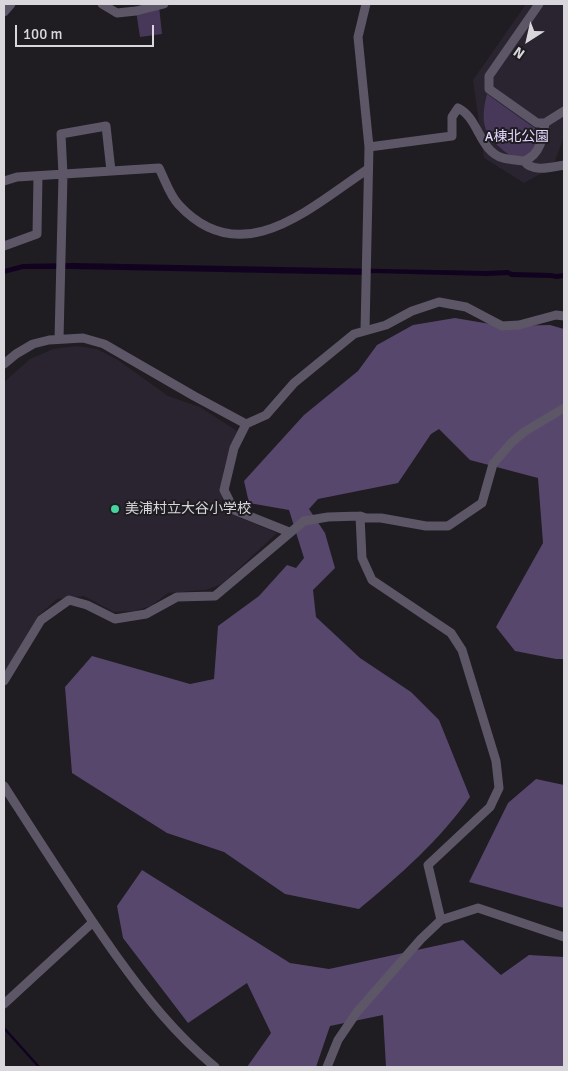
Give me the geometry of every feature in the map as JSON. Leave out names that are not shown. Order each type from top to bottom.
[{"type":"street","points":[[4,12],[11,4]]},
{"type":"street","points":[[102,4],[117,13],[136,11],[164,4]]},
{"type":"street","points":[[365,330],[369,148],[358,38],[366,4]]},
{"type":"street","points":[[539,4],[489,76],[489,89],[537,122],[545,123],[564,111]]},
{"type":"street","points":[[369,148],[452,136],[452,117],[458,108],[467,112],[487,147],[502,158],[524,161],[527,165],[542,169],[564,165]]},
{"type":"street","points":[[524,161],[534,154],[543,141],[545,123]]},
{"type":"street","points":[[59,339],[63,175],[61,134],[106,126],[111,172]]},
{"type":"street","points":[[4,182],[16,177],[159,168],[177,204],[198,222],[211,230],[233,235],[256,234],[297,218],[368,169]]},
{"type":"street","points":[[4,246],[37,234],[38,176]]},
{"type":"street","points":[[289,532],[234,510],[224,490],[234,448],[246,424],[266,415],[298,380],[354,334],[386,325],[412,311],[439,302],[466,307],[502,326],[519,326],[556,315],[564,316]]},
{"type":"street","points":[[4,364],[33,344],[59,339],[83,338],[104,344],[246,424]]},
{"type":"street","points":[[4,681],[41,620],[69,600],[87,605],[115,619],[146,614],[177,597],[215,596],[304,521],[328,517],[360,516],[426,526],[448,526],[482,503],[493,464],[511,444],[524,432],[564,408]]},
{"type":"street","points":[[360,516],[362,558],[372,580],[451,633],[462,650],[496,760],[499,788],[490,807],[428,865],[441,920]]},
{"type":"street","points":[[4,786],[92,922],[146,996],[168,1023],[215,1067]]},
{"type":"street","points":[[327,1067],[338,1040],[356,1012],[421,939],[441,920],[478,908],[564,937]]},
{"type":"street","points":[[4,1004],[92,922]]},
{"type":"shaded area","points":[[526,4],[564,4],[564,136],[553,167],[524,183],[484,158],[473,80]]},
{"type":"shaded area","points":[[73,263],[508,270],[512,272],[564,273],[564,278],[511,277],[508,275],[372,273],[369,275],[72,269],[23,269],[4,274],[4,269],[23,264]]},
{"type":"shaded area","points":[[455,318],[502,326],[550,325],[564,329],[564,659],[515,651],[496,627],[543,543],[538,478],[470,460],[439,429],[431,434],[398,483],[318,499],[309,509],[325,533],[335,568],[313,590],[316,617],[360,658],[411,692],[439,720],[470,797],[459,813],[433,842],[359,909],[285,894],[224,852],[167,833],[72,773],[65,687],[92,656],[190,684],[214,679],[218,626],[259,596],[287,565],[296,568],[304,558],[289,510],[249,503],[244,481],[304,415],[358,371],[377,345],[413,325]]},
{"type":"shaded area","name":"美浦村立大谷小学校","points":[[77,346],[97,349],[118,360],[168,396],[200,407],[237,431],[224,468],[222,504],[231,514],[277,533],[222,584],[206,590],[168,593],[151,606],[134,611],[114,612],[84,596],[57,599],[38,616],[4,674],[4,382],[30,359],[53,349]]},
{"type":"shaded area","points":[[536,779],[564,785],[564,908],[469,882],[508,803]]},
{"type":"shaded area","points":[[142,870],[290,963],[329,969],[463,940],[501,975],[529,955],[564,957],[564,1067],[386,1067],[383,1015],[330,1026],[316,1067],[247,1067],[271,1033],[247,983],[188,1023],[123,938],[117,906]]},
{"type":"green space","points":[[159,6],[162,34],[140,37],[136,11]]},
{"type":"green space","name":"A棟北公園","points":[[487,94],[540,132],[540,139],[527,156],[515,159],[491,139],[487,132],[484,116]]},
{"type":"waterway","points":[[4,1028],[39,1067]]},
{"type":"place","name":"美浦村立大谷小学校","points":[[115,509]]}]
